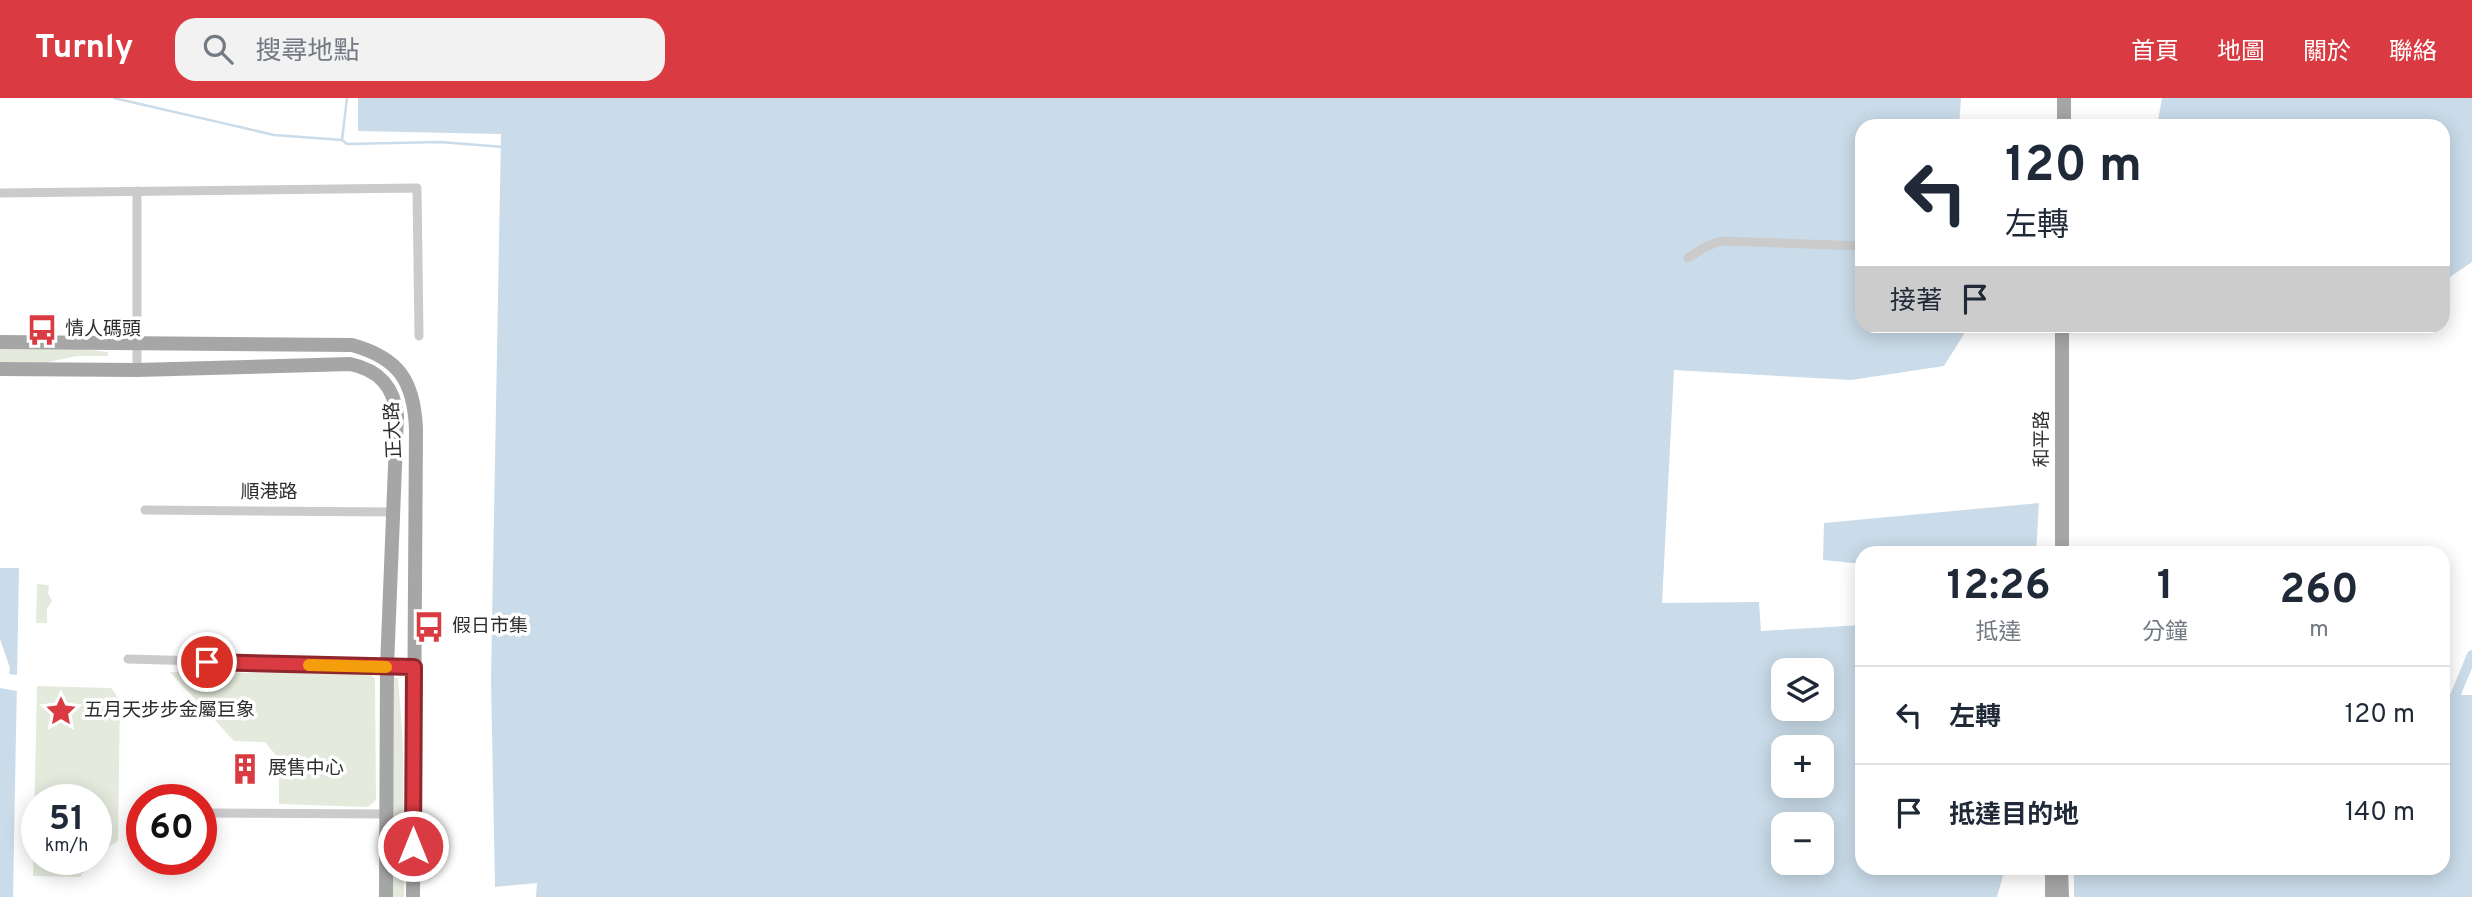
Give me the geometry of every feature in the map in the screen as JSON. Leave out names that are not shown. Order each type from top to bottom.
[{"type":"main road","points":[[2055,98],[2055,119]]},
{"type":"main road","points":[[2064,98],[2064,119]]},
{"type":"main road","name":"和平路","points":[[2055,333],[2055,546]]},
{"type":"main road","name":"和平路","points":[[2062,333],[2062,546]]},
{"type":"main road","name":"正大路","points":[[0,342],[352,345],[371,350],[390,361],[402,375],[412,391],[415,419],[413,897]]},
{"type":"main road","name":"正大路","points":[[0,369],[137,370],[350,364],[368,369],[388,385],[396,408],[387,667],[386,897]]},
{"type":"main road","points":[[2052,875],[2052,897]]},
{"type":"main road","points":[[2061,875],[2062,897]]},
{"type":"street","points":[[0,193],[417,188],[419,336]]},
{"type":"street","points":[[137,191],[137,370]]},
{"type":"street","points":[[1688,258],[1721,241],[1855,246]]},
{"type":"street","name":"順港路","points":[[145,510],[394,512]]},
{"type":"street","points":[[128,659],[414,667]]},
{"type":"street","points":[[217,813],[387,814]]},
{"type":"shaded area","points":[[0,347],[65,347],[108,352],[108,356],[77,356],[44,363],[0,362]]},
{"type":"shaded area","points":[[37,584],[49,585],[48,593],[52,601],[47,609],[47,623],[36,623]]},
{"type":"shaded area","points":[[170,672],[369,674],[375,678],[376,800],[368,807],[279,804],[279,759],[265,742],[234,741]]},
{"type":"shaded area","points":[[394,678],[398,678],[403,744],[404,897],[392,897]]},
{"type":"shaded area","points":[[37,686],[111,688],[120,700],[118,841],[112,845],[112,784],[35,784]]},
{"type":"shaded area","points":[[33,875],[81,875],[80,877]]},
{"type":"water","points":[[358,98],[1961,98],[1960,119],[1855,119],[1855,333],[1965,333],[1944,366],[1851,380],[1674,370],[1662,603],[1759,602],[1761,631],[1855,625],[1855,875],[2003,875],[1997,897],[536,897],[537,883],[495,887],[491,679],[501,134],[358,131]]},
{"type":"water","points":[[2162,98],[2472,98],[2472,262],[2450,277],[2450,119],[2158,119]]},
{"type":"water","points":[[2039,503],[2036,546],[1855,546],[1855,563],[1823,560],[1824,523]]},
{"type":"water","points":[[0,568],[19,568],[13,897],[0,897]]},
{"type":"water","points":[[2450,695],[2472,695],[2472,897],[2074,897],[2074,875],[2450,875]]},
{"type":"pier","points":[[0,639],[10,668],[9,674],[17,675],[17,691],[0,688]]},
{"type":"waterway","points":[[114,98],[274,135],[342,140],[347,144],[440,142],[503,147]]},
{"type":"waterway","points":[[342,140],[347,98]]},
{"type":"waterway","points":[[2450,708],[2472,655]]},
{"type":"slow traffic","points":[[309,665],[386,667]]},
{"type":"place","name":"情人碼頭","points":[[42,330]]},
{"type":"place","name":"假日市集","points":[[429,627]]},
{"type":"place","name":"五月天步步金屬巨象","points":[[61,711]]},
{"type":"place","name":"展售中心","points":[[245,769]]},
{"type":"route","points":[[207,662],[414,667],[413,846]]}]
